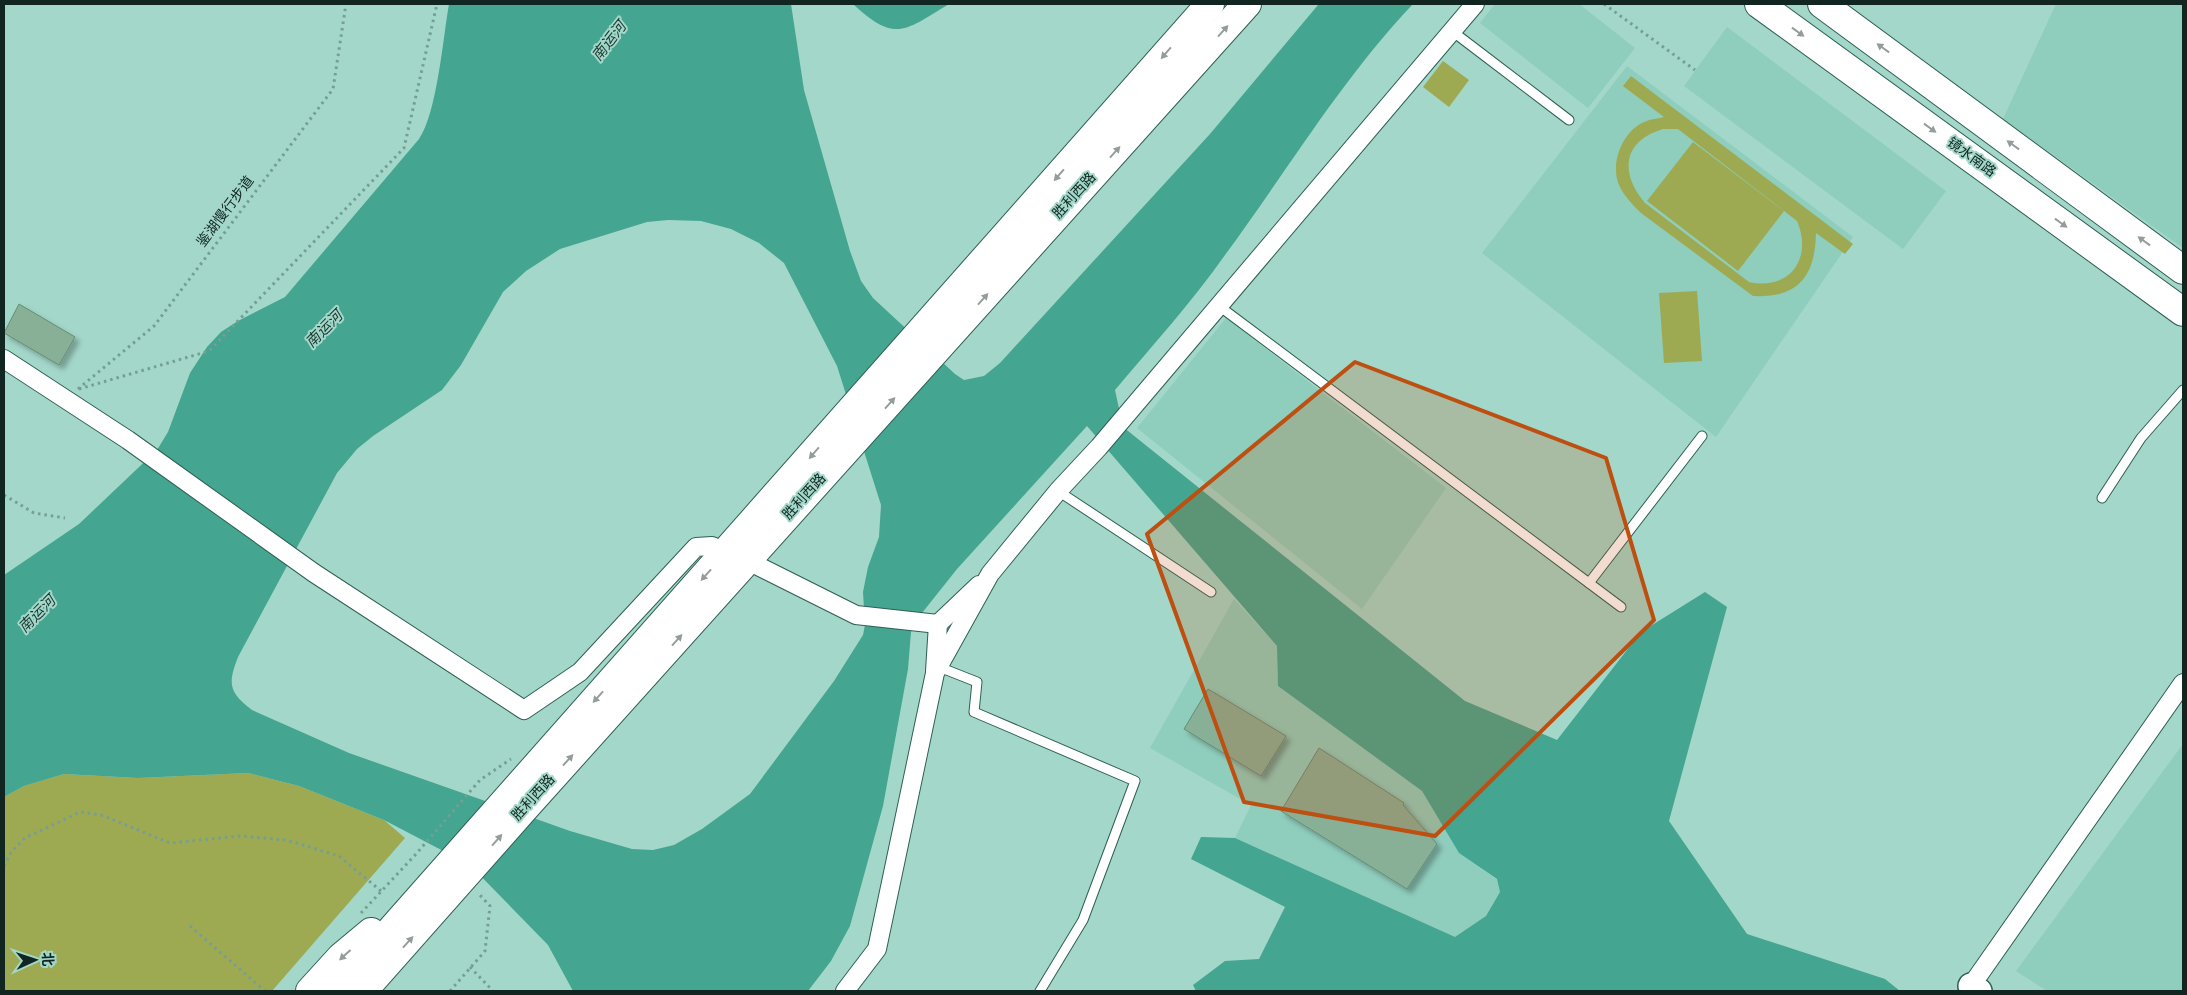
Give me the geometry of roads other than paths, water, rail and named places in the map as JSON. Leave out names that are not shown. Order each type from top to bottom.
[{"type":"main road","name":"胜利西路","points":[[364,991],[459,869],[943,325],[1210,4]]},
{"type":"main road","name":"胜利西路","points":[[943,325],[1248,4]]},
{"type":"main road","name":"镜水南路","points":[[1759,4],[2183,312]]},
{"type":"main road","points":[[1822,4],[2183,270]]},
{"type":"main road","name":"胜利西路","points":[[337,991],[459,869]]},
{"type":"main road","points":[[310,991],[341,957],[459,869]]},
{"type":"street","points":[[845,991],[877,949],[937,670],[990,574],[1058,491],[1099,448],[1475,4]]},
{"type":"street","points":[[4,359],[72,395],[128,440],[314,573],[524,710],[580,672],[696,547],[712,546],[856,615],[931,623],[990,574]]},
{"type":"street","points":[[931,623],[937,670]]},
{"type":"street","points":[[1975,988],[2183,683]]},
{"type":"lane","points":[[1452,31],[1569,120]]},
{"type":"lane","points":[[1220,306],[1621,607]]},
{"type":"lane","points":[[2102,498],[2141,438],[2183,390]]},
{"type":"lane","points":[[1590,583],[1702,436]]},
{"type":"lane","points":[[1058,491],[1211,592]]},
{"type":"lane","points":[[937,670],[977,682],[974,712],[1135,781],[1083,920],[1040,991]]},
{"type":"water","name":"南运河","points":[[449,4],[791,4],[804,90],[850,251],[861,281],[873,298],[955,374],[964,380],[984,376],[1000,363],[1210,134],[1318,5],[1413,4],[1362,63],[1338,95],[1199,290],[1115,390],[1123,427],[1465,701],[1557,740],[1641,632],[1705,592],[1727,607],[1669,821],[1747,934],[1885,979],[1900,991],[1196,991],[1193,985],[1225,961],[1259,959],[1285,907],[1191,859],[1201,837],[1235,838],[1455,937],[1486,916],[1500,892],[1497,879],[1459,853],[1422,791],[1278,686],[1277,646],[1087,426],[957,569],[918,618],[911,632],[908,669],[883,806],[850,926],[831,961],[808,991],[573,991],[548,945],[470,865],[384,820],[299,786],[248,773],[138,778],[64,774],[24,786],[4,797],[4,575],[79,524],[157,450],[168,432],[190,373],[207,347],[221,332],[238,321],[285,297],[419,139],[425,127],[435,94]],"holes":[[[668,220],[701,221],[731,229],[759,243],[784,263],[837,366],[881,505],[879,537],[868,567],[863,592],[865,625],[863,635],[834,681],[750,794],[702,829],[674,845],[653,850],[632,849],[570,831],[349,753],[252,710],[244,704],[238,698],[232,686],[238,657],[337,473],[357,449],[373,436],[442,390],[461,365],[503,292],[526,271],[560,249],[647,222]]]},
{"type":"water","points":[[853,4],[949,4],[921,21],[901,29],[880,25]]}]
